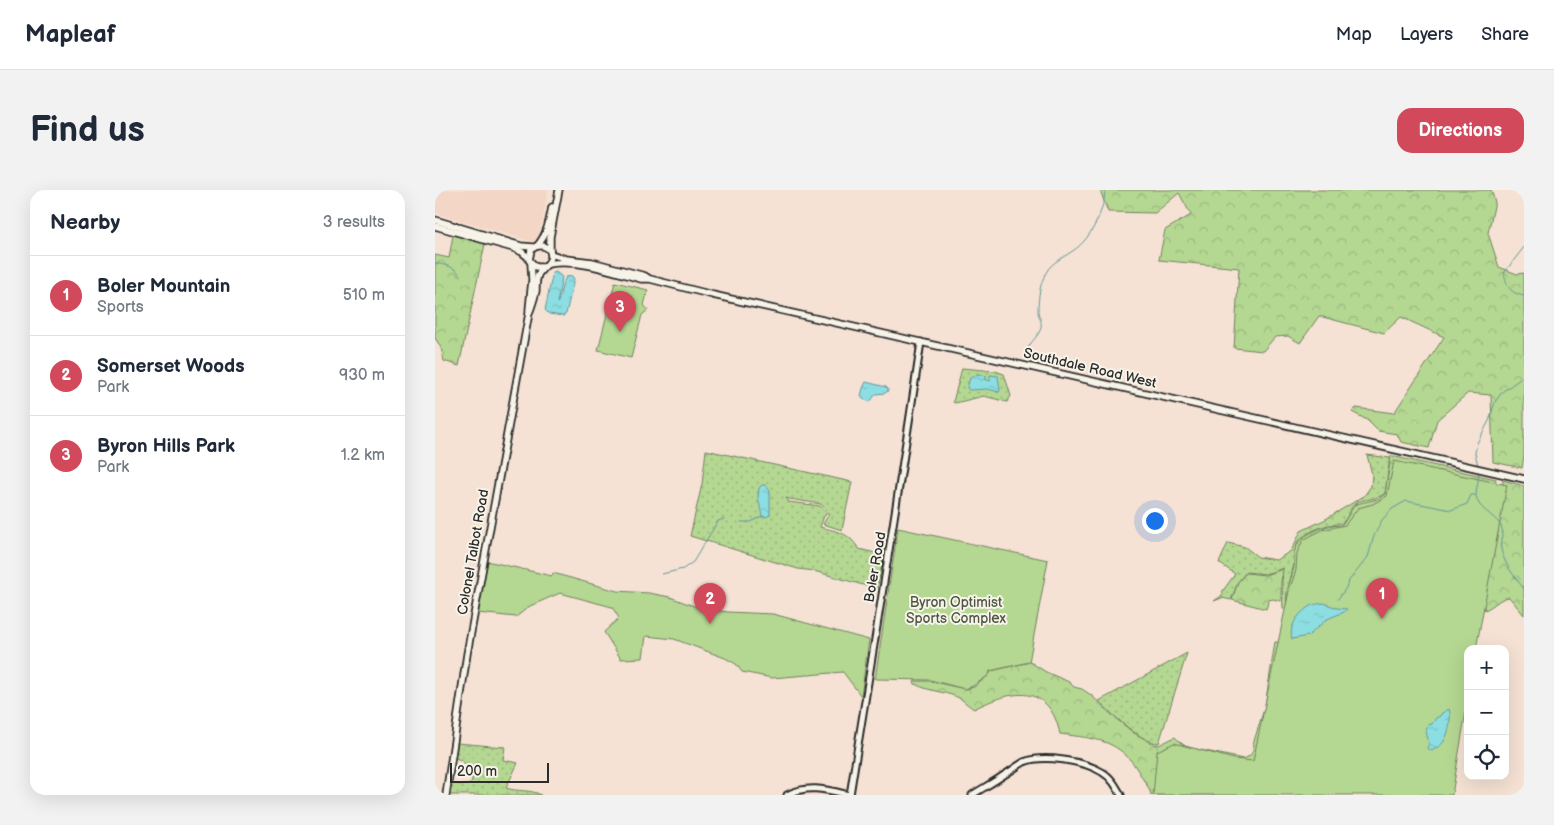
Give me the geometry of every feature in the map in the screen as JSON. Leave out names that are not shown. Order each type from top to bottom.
[{"type":"main road","points":[[530,261],[529,253],[544,239],[557,190]]},
{"type":"main road","points":[[435,226],[513,248],[522,252],[537,267],[546,265],[551,258],[549,245],[557,190]]},
{"type":"main road","points":[[435,220],[521,246],[543,246],[550,253]]},
{"type":"main road","name":"Southdale Road West","points":[[550,253],[566,259],[599,264],[650,279]]},
{"type":"main road","name":"Colonel Talbot Road","points":[[446,795],[467,654],[529,313],[532,280],[530,261]]},
{"type":"main road","name":"Southdale Road West","points":[[546,265],[557,262],[589,266],[641,279],[650,279],[721,297],[1524,479]]},
{"type":"main road","name":"Colonel Talbot Road","points":[[529,313],[533,304],[538,274],[546,265]]},
{"type":"street","name":"Boler Road","points":[[850,795],[895,523],[921,342]]},
{"type":"street","points":[[972,795],[1022,763],[1042,758],[1054,758],[1102,772],[1117,786],[1121,795]]},
{"type":"street","points":[[787,795],[795,791],[813,788],[850,795]]},
{"type":"shaded area","points":[[435,190],[548,190],[537,243],[435,213]]},
{"type":"green space","points":[[1100,190],[1491,190],[1495,202],[1488,233],[1499,267],[1517,274],[1524,273],[1524,456],[1522,468],[1493,462],[1491,395],[1468,393],[1437,420],[1429,448],[1401,442],[1397,434],[1378,431],[1367,420],[1352,412],[1356,408],[1394,413],[1444,337],[1401,317],[1384,333],[1319,316],[1300,343],[1288,336],[1275,337],[1263,351],[1234,348],[1239,268],[1159,260],[1165,230],[1191,215],[1179,193],[1155,213],[1108,212]]},
{"type":"green space","points":[[453,235],[485,244],[459,366],[444,361],[441,348],[435,339],[435,255],[449,258]]},
{"type":"green space","points":[[615,282],[648,290],[644,305],[648,310],[642,315],[631,358],[598,350]]},
{"type":"green space","points":[[962,368],[995,371],[1004,374],[1011,396],[1007,402],[984,396],[953,402]]},
{"type":"green space","points":[[706,450],[852,482],[842,530],[823,524],[829,514],[821,504],[786,498],[789,502],[820,506],[827,514],[824,516],[820,527],[847,536],[859,549],[884,555],[877,589],[814,571],[798,569],[690,536],[702,484]]},
{"type":"green space","points":[[1367,455],[1390,458],[1385,493],[1356,503],[1343,522],[1317,529],[1302,537],[1295,549],[1287,593],[1287,609],[1283,609],[1283,568],[1266,574],[1246,572],[1238,582],[1231,600],[1222,598],[1214,601],[1224,594],[1222,592],[1235,574],[1219,563],[1228,543],[1245,547],[1258,557],[1276,560],[1291,551],[1301,531],[1324,520],[1364,496],[1371,486],[1372,474]]},
{"type":"green space","points":[[1391,456],[1496,479],[1489,530],[1367,671],[1216,795],[1151,795],[1132,762],[1116,747],[1085,737],[1060,734],[1055,717],[1047,705],[1038,698],[1027,695],[1015,695],[988,702],[974,709],[956,696],[926,689],[915,684],[914,681],[930,681],[965,689],[974,687],[989,675],[991,671],[1030,662],[1046,672],[1069,682],[1074,687],[1082,689],[1134,733],[1154,744],[1159,745],[1175,737],[1187,747],[1243,759],[1246,758],[1253,750],[1253,744],[1265,706],[1275,642],[1304,644],[1287,603],[1287,592],[1294,567],[1294,552],[1299,541],[1316,530],[1328,526],[1341,525],[1356,504],[1378,499],[1385,494]]},
{"type":"green space","points":[[1394,461],[1507,485],[1477,645],[1464,645],[1464,723],[1452,795],[1153,795],[1157,751],[1174,743],[1234,759],[1253,761],[1289,591],[1296,570],[1297,553],[1303,540],[1322,530],[1345,525],[1358,508],[1373,504],[1387,496]]},
{"type":"green space","points":[[1503,480],[1524,486],[1524,615],[1509,597],[1502,599],[1485,610],[1482,600],[1498,533]]},
{"type":"green space","name":"Byron Optimist Sports Complex","points":[[898,528],[1048,560],[1029,662],[990,671],[989,675],[965,689],[930,680],[875,679]]},
{"type":"green space","points":[[487,561],[552,576],[553,573],[617,591],[649,593],[670,597],[699,608],[728,612],[773,614],[869,640],[861,696],[843,672],[772,678],[742,672],[736,664],[725,658],[674,639],[646,636],[643,658],[621,659],[604,632],[619,618],[612,607],[560,593],[530,606],[516,617],[477,613]]},
{"type":"green space","points":[[1283,569],[1281,601],[1269,600],[1266,609],[1232,600],[1238,582],[1246,573],[1265,575]]},
{"type":"green space","points":[[1187,653],[1159,743],[1152,742],[1136,733],[1099,701]]},
{"type":"green space","points":[[456,743],[505,747],[503,760],[518,763],[506,788],[541,795],[449,795],[450,784],[468,785],[472,781],[470,769],[462,761],[454,757]]},
{"type":"water","points":[[553,272],[562,277],[557,303],[566,277],[572,276],[574,279],[566,314],[563,316],[549,314],[545,310]]},
{"type":"water","points":[[978,374],[987,376],[985,379],[990,381],[990,375],[998,376],[999,392],[988,389],[969,390],[967,388],[970,378]]},
{"type":"water","points":[[866,382],[886,387],[888,391],[876,394],[870,402],[861,396]]},
{"type":"water","points":[[765,485],[770,491],[770,515],[766,517],[762,516],[758,497],[759,488]]},
{"type":"water","points":[[1324,603],[1337,608],[1347,609],[1327,619],[1308,636],[1292,639],[1293,624],[1299,615],[1312,605]]},
{"type":"water","points":[[1449,709],[1450,721],[1446,738],[1442,744],[1432,751],[1427,748],[1429,744],[1426,731],[1428,725],[1432,724],[1436,718]]},
{"type":"waterway","points":[[1027,350],[1041,327],[1038,300],[1046,273],[1052,265],[1086,239],[1100,214],[1105,190]]},
{"type":"waterway","points":[[1524,247],[1504,273],[1509,288],[1515,293],[1524,296]]},
{"type":"waterway","points":[[435,263],[453,268],[460,276]]},
{"type":"waterway","points":[[1478,466],[1475,453],[1477,443],[1489,421],[1495,402],[1502,392],[1524,376]]},
{"type":"waterway","points":[[1479,472],[1476,493],[1477,501],[1501,526],[1502,555],[1524,589]]},
{"type":"waterway","points":[[1338,599],[1348,582],[1368,557],[1374,536],[1382,520],[1392,509],[1406,501],[1451,510],[1467,504],[1471,495],[1475,495]]},
{"type":"waterway","points":[[741,522],[751,522],[762,516]]},
{"type":"waterway","points":[[662,574],[683,569],[693,562],[718,521],[724,519]]},
{"type":"place","name":"Byron Hills Park","points":[[620,332]]},
{"type":"place","name":"Boler Mountain","points":[[1382,619]]},
{"type":"place","name":"Somerset Woods","points":[[710,624]]}]
